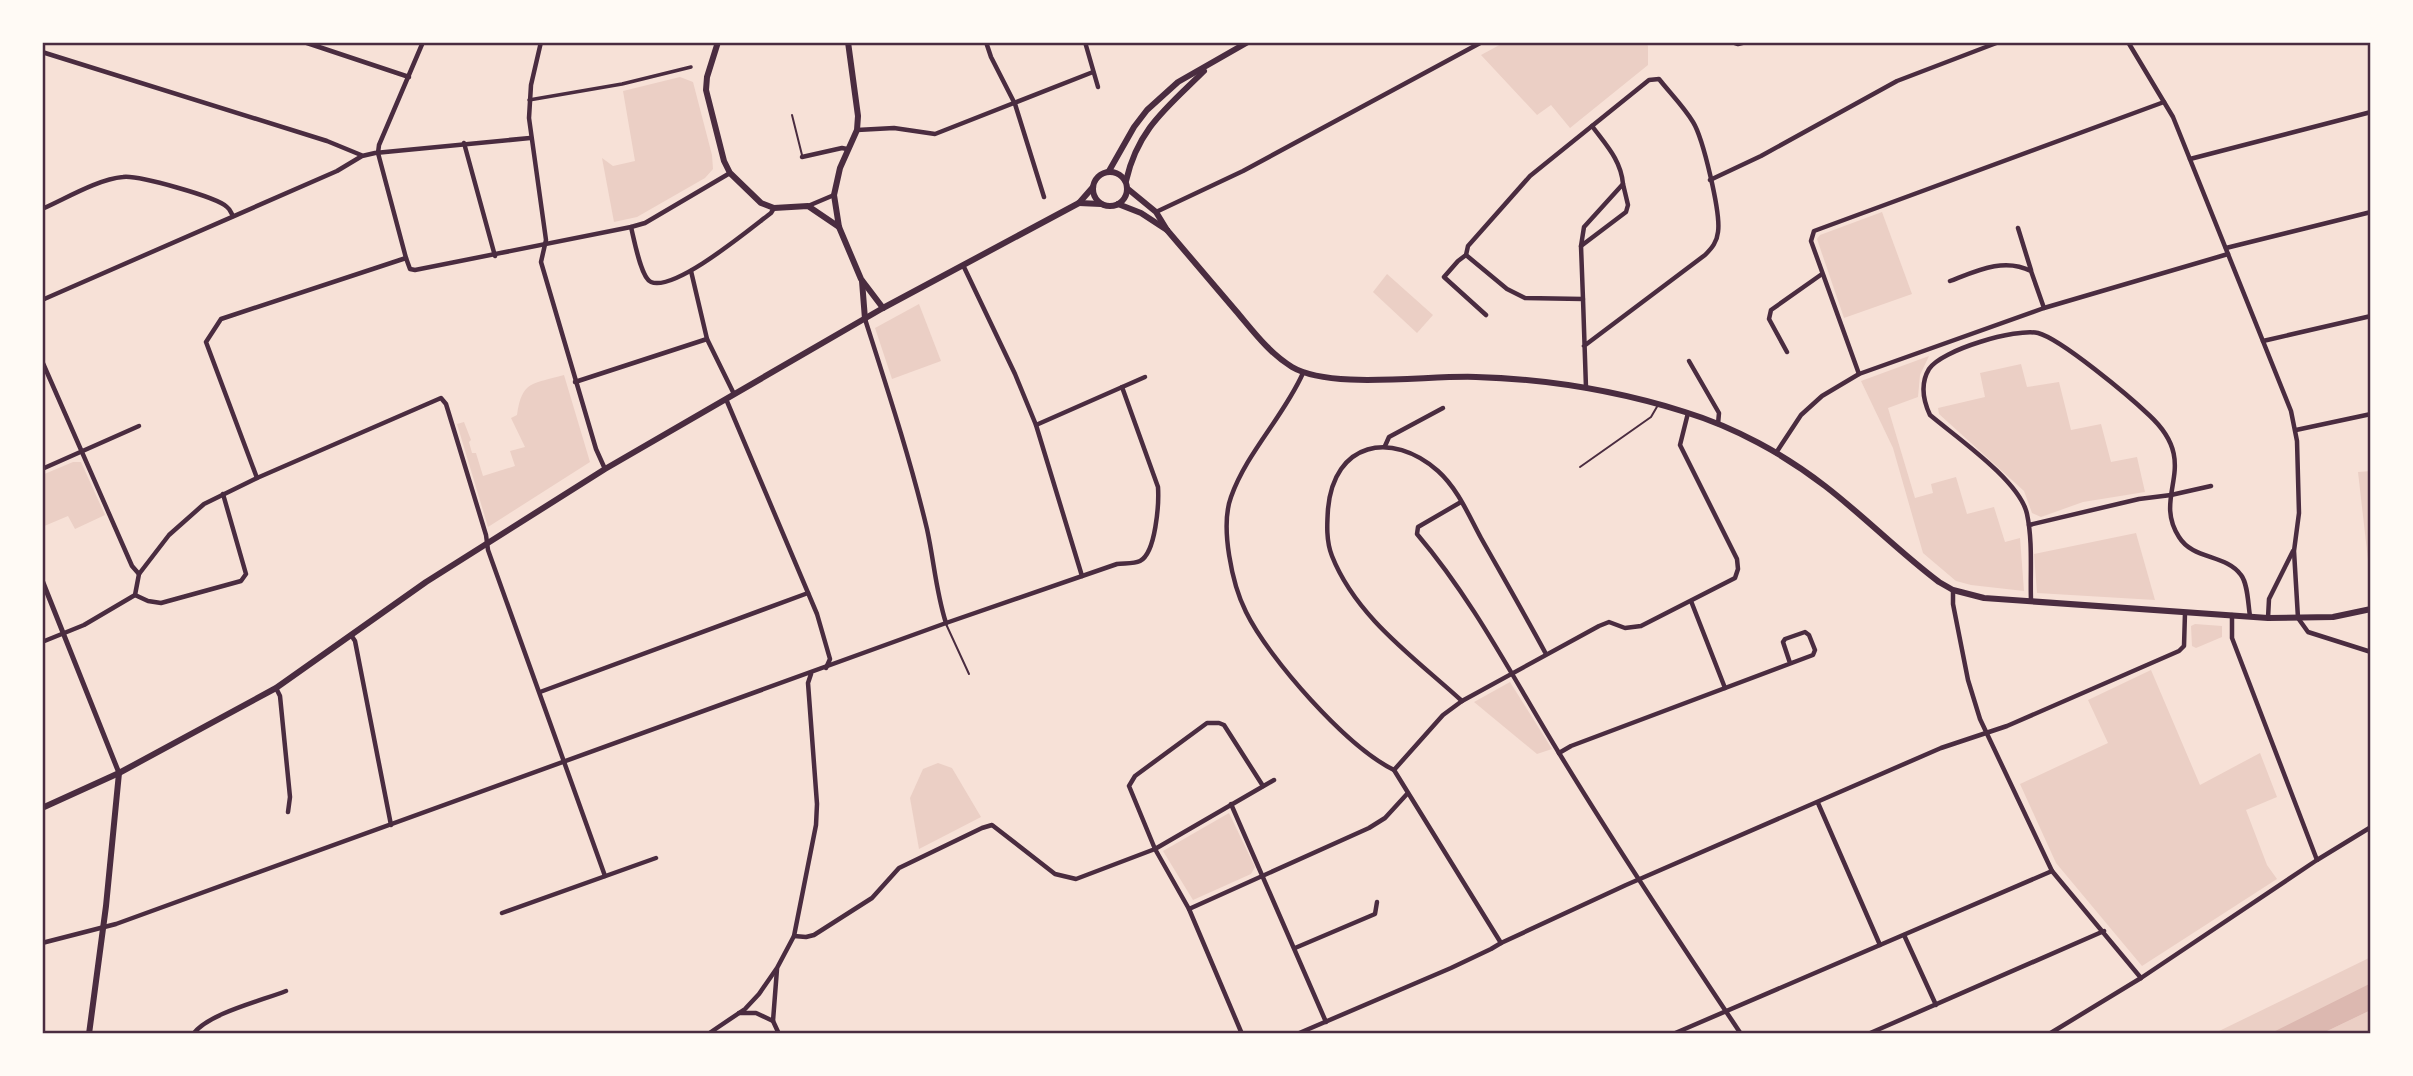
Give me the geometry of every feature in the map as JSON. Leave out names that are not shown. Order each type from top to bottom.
[{"type":"main road","points":[[718,42],[707,77],[706,90],[724,161],[730,173],[761,203],[774,208],[808,206],[839,227]]},
{"type":"main road","points":[[848,42],[858,116],[857,130],[840,168],[834,195],[839,227],[861,279],[883,308]]},
{"type":"main road","points":[[42,808],[119,773],[276,688],[487,543],[605,469],[865,318],[1079,203],[1093,187],[1098,176],[1109,171],[1147,110],[1178,82],[1248,42]]},
{"type":"main road","points":[[1079,203],[1110,206],[1125,198],[1131,159],[1147,130],[1209,66]]},
{"type":"main road","points":[[1109,171],[1119,174],[1126,181]]},
{"type":"main road","points":[[1093,187],[1101,204]]},
{"type":"main road","points":[[1128,189],[1156,212],[1167,230],[1264,343],[1290,366],[1303,373],[1341,380],[1475,377],[1586,389],[1688,413],[1776,453],[1825,486],[1922,569],[1954,590],[1984,598],[2268,618],[2333,617],[2371,609]]},
{"type":"main road","points":[[1118,204],[1141,213],[1167,230]]},
{"type":"main road","points":[[861,279],[865,318]]},
{"type":"main road","points":[[89,1034],[119,773]]},
{"type":"street","points":[[304,42],[408,77]]},
{"type":"street","points":[[423,42],[378,153],[410,269],[495,256],[645,223],[730,173]]},
{"type":"street","points":[[541,42],[529,100],[530,138],[546,240],[541,262],[575,382],[605,469]]},
{"type":"street","points":[[986,42],[1015,104],[1044,197]]},
{"type":"street","points":[[1085,42],[1098,87]]},
{"type":"street","points":[[1156,212],[1242,171],[1482,42]]},
{"type":"street","points":[[1732,42],[1746,42]]},
{"type":"street","points":[[1710,180],[1761,156],[1897,82],[1999,42]]},
{"type":"street","points":[[2128,42],[2164,102],[2190,159],[2296,430],[2299,513],[2294,551],[2298,618],[2308,632],[2371,652]]},
{"type":"street","points":[[42,52],[327,141],[362,156]]},
{"type":"street","points":[[529,100],[609,86],[691,67]]},
{"type":"street","points":[[857,130],[894,128],[935,134],[1093,72]]},
{"type":"street","points":[[1486,315],[1444,277],[1466,255],[1468,246],[1530,176],[1649,80],[1658,79],[1693,121],[1700,137],[1719,226],[1718,235],[1705,255],[1584,346]]},
{"type":"street","points":[[1858,374],[1811,242],[1814,231],[2164,102]]},
{"type":"street","points":[[2190,159],[2371,111]]},
{"type":"street","points":[[1581,246],[1626,212],[1628,205],[1617,160],[1592,126]]},
{"type":"street","points":[[42,300],[337,171],[362,156],[530,138]]},
{"type":"street","points":[[464,143],[495,256]]},
{"type":"street","points":[[802,157],[847,149]]},
{"type":"street","points":[[42,209],[124,176],[139,177],[214,200],[227,206],[233,216]]},
{"type":"street","points":[[1586,389],[1581,246],[1584,227],[1623,184]]},
{"type":"street","points":[[808,206],[834,195]]},
{"type":"street","points":[[631,227],[644,275],[651,282],[662,282],[691,271],[762,221],[774,208]]},
{"type":"street","points":[[1776,453],[1801,415],[1822,396],[1858,374],[2044,308],[2227,251],[2371,212]]},
{"type":"street","points":[[2018,228],[2044,308]]},
{"type":"street","points":[[1466,255],[1507,289],[1525,298],[1583,299]]},
{"type":"street","points":[[257,478],[206,342],[221,319],[406,258]]},
{"type":"street","points":[[963,265],[1036,425],[1082,576]]},
{"type":"street","points":[[1950,281],[1992,265],[2021,266],[2031,271]]},
{"type":"street","points":[[691,271],[708,339],[734,394]]},
{"type":"street","points":[[1787,352],[1769,318],[1771,310],[1822,274]]},
{"type":"street","points":[[2263,341],[2371,316]]},
{"type":"street","points":[[865,318],[928,532],[938,599],[946,624]]},
{"type":"street","points":[[2031,603],[2029,525],[2023,502],[2012,486],[1930,415],[1924,401],[1923,385],[1930,369],[1939,359],[2010,333],[2037,333],[2058,341],[2150,415],[2166,434],[2174,451],[2177,468],[2170,509],[2173,528],[2183,544],[2199,554],[2231,565],[2243,577],[2250,616]]},
{"type":"street","points":[[575,382],[708,339]]},
{"type":"street","points":[[42,361],[132,566],[139,575]]},
{"type":"street","points":[[1689,361],[1719,413],[1718,425]]},
{"type":"street","points":[[1303,373],[1242,474],[1230,499],[1226,520],[1227,549],[1246,611],[1285,670],[1326,716],[1368,753],[1394,770],[1501,943]]},
{"type":"street","points":[[1036,425],[1145,377]]},
{"type":"street","points":[[42,943],[103,929],[946,624],[1117,564],[1140,561],[1150,550],[1159,501],[1158,487],[1122,387]]},
{"type":"street","points":[[42,642],[84,625],[135,595],[139,575],[169,535],[204,504],[441,398],[446,404],[488,551],[605,876]]},
{"type":"street","points":[[726,399],[808,593],[831,659],[825,668]]},
{"type":"street","points":[[1385,446],[1389,437],[1443,408]]},
{"type":"street","points":[[1394,770],[1443,715],[1462,701],[1599,626],[1609,622],[1625,628],[1641,626],[1735,578],[1737,559],[1680,445],[1688,413]]},
{"type":"street","points":[[2296,430],[2371,414]]},
{"type":"street","points":[[42,469],[139,425]]},
{"type":"street","points":[[1462,701],[1360,606],[1331,554],[1326,527],[1329,498],[1338,472],[1360,452],[1385,446],[1405,450],[1439,472],[1461,502],[1546,654]]},
{"type":"street","points":[[2029,525],[2139,499],[2211,486]]},
{"type":"street","points":[[135,595],[160,603],[242,581],[246,574],[223,494]]},
{"type":"street","points":[[1461,502],[1418,527],[1417,534],[1446,568],[1486,628],[1559,753],[1741,1034]]},
{"type":"street","points":[[2268,618],[2269,599],[2294,551]]},
{"type":"street","points":[[42,580],[119,773]]},
{"type":"street","points":[[1954,590],[1953,604],[1968,680],[1980,719],[2052,871],[2141,978]]},
{"type":"street","points":[[540,692],[808,593]]},
{"type":"street","points":[[1691,601],[1725,688]]},
{"type":"street","points":[[1297,1034],[1451,968],[1640,879],[1941,748],[1987,733],[2179,652],[2184,646],[2185,613]]},
{"type":"street","points":[[2234,615],[2232,638],[2317,860]]},
{"type":"street","points":[[1559,753],[1571,746],[1813,655],[1815,650],[1805,632],[1783,642],[1790,663]]},
{"type":"street","points":[[351,635],[355,641],[390,825]]},
{"type":"street","points":[[708,1034],[738,1014],[759,994],[794,936],[816,825],[817,804],[808,683],[811,673]]},
{"type":"street","points":[[276,688],[290,797],[288,812]]},
{"type":"street","points":[[1242,1034],[1189,909],[1155,849],[1129,790],[1131,780],[1208,723],[1224,725],[1263,786]]},
{"type":"street","points":[[794,936],[814,935],[872,898],[899,868],[982,828],[992,825],[1055,874],[1076,879],[1155,849],[1274,780]]},
{"type":"street","points":[[1189,909],[1369,828],[1385,818],[1407,794]]},
{"type":"street","points":[[1818,803],[1880,945]]},
{"type":"street","points":[[1231,804],[1326,1022]]},
{"type":"street","points":[[2049,1034],[2141,978],[2371,827]]},
{"type":"street","points":[[502,913],[656,858]]},
{"type":"street","points":[[1674,1034],[2052,871]]},
{"type":"street","points":[[1295,948],[1375,914],[1377,902]]},
{"type":"street","points":[[1868,1034],[2104,931]]},
{"type":"street","points":[[1904,935],[1936,1005]]},
{"type":"street","points":[[777,968],[773,1021],[779,1034]]},
{"type":"street","points":[[193,1034],[199,1026],[217,1017],[286,991]]},
{"type":"street","points":[[738,1014],[756,1013],[773,1021]]},
{"type":"lane","points":[[792,115],[802,157]]},
{"type":"lane","points":[[1580,467],[1651,417],[1658,404]]},
{"type":"lane","points":[[946,624],[970,674]]},
{"type":"shaded area","points":[[1505,42],[1645,42],[1648,46],[1648,65],[1570,128],[1551,105],[1537,115],[1481,55]]},
{"type":"shaded area","points":[[680,77],[693,82],[712,155],[713,169],[705,178],[637,217],[614,222],[602,158],[613,166],[635,161],[623,91]]},
{"type":"shaded area","points":[[1882,212],[1912,294],[1844,318],[1817,239],[1820,235]]},
{"type":"shaded area","points":[[1387,274],[1433,315],[1417,333],[1373,292]]},
{"type":"shaded area","points":[[919,304],[941,361],[892,379],[875,328]]},
{"type":"shaded area","points":[[1929,356],[1920,375],[1918,397],[1888,408],[1915,498],[1933,493],[1931,484],[1956,477],[1967,514],[1994,507],[2005,542],[2020,538],[2024,591],[1956,581],[1923,553],[1893,448],[1861,381]]},
{"type":"shaded area","points":[[2021,364],[2027,387],[2059,382],[2071,430],[2101,424],[2111,462],[2137,457],[2145,492],[2083,502],[2041,517],[2032,513],[2024,491],[1939,414],[1938,408],[1985,397],[1980,373]]},
{"type":"shaded area","points":[[564,375],[590,462],[488,527],[457,424],[464,422],[471,440],[469,442],[472,453],[476,453],[483,476],[515,466],[510,451],[525,447],[511,418],[517,415],[522,395],[537,382]]},
{"type":"shaded area","points":[[73,462],[81,462],[105,515],[75,529],[68,516],[42,527],[42,475]]},
{"type":"shaded area","points":[[2371,471],[2371,586],[2358,472]]},
{"type":"shaded area","points":[[2136,533],[2155,600],[2037,593],[2034,554]]},
{"type":"shaded area","points":[[2191,626],[2222,626],[2222,637],[2196,648],[2192,646]]},
{"type":"shaded area","points":[[2151,670],[2200,785],[2260,753],[2277,797],[2246,810],[2267,865],[2277,879],[2142,966],[2056,863],[2020,784],[2108,743],[2088,700]]},
{"type":"shaded area","points":[[1510,682],[1552,749],[1537,754],[1474,702]]},
{"type":"shaded area","points":[[938,763],[952,768],[981,817],[919,849],[910,798],[923,769]]},
{"type":"shaded area","points":[[1229,813],[1255,867],[1251,874],[1193,900],[1163,851]]},
{"type":"shaded area","points":[[2371,957],[2371,983],[2269,1034],[2213,1034]]},
{"type":"shaded area","points":[[2371,983],[2371,1010],[2321,1034],[2269,1034]]},
{"type":"shaded area","points":[[2371,1010],[2371,1034],[2321,1034]]}]
